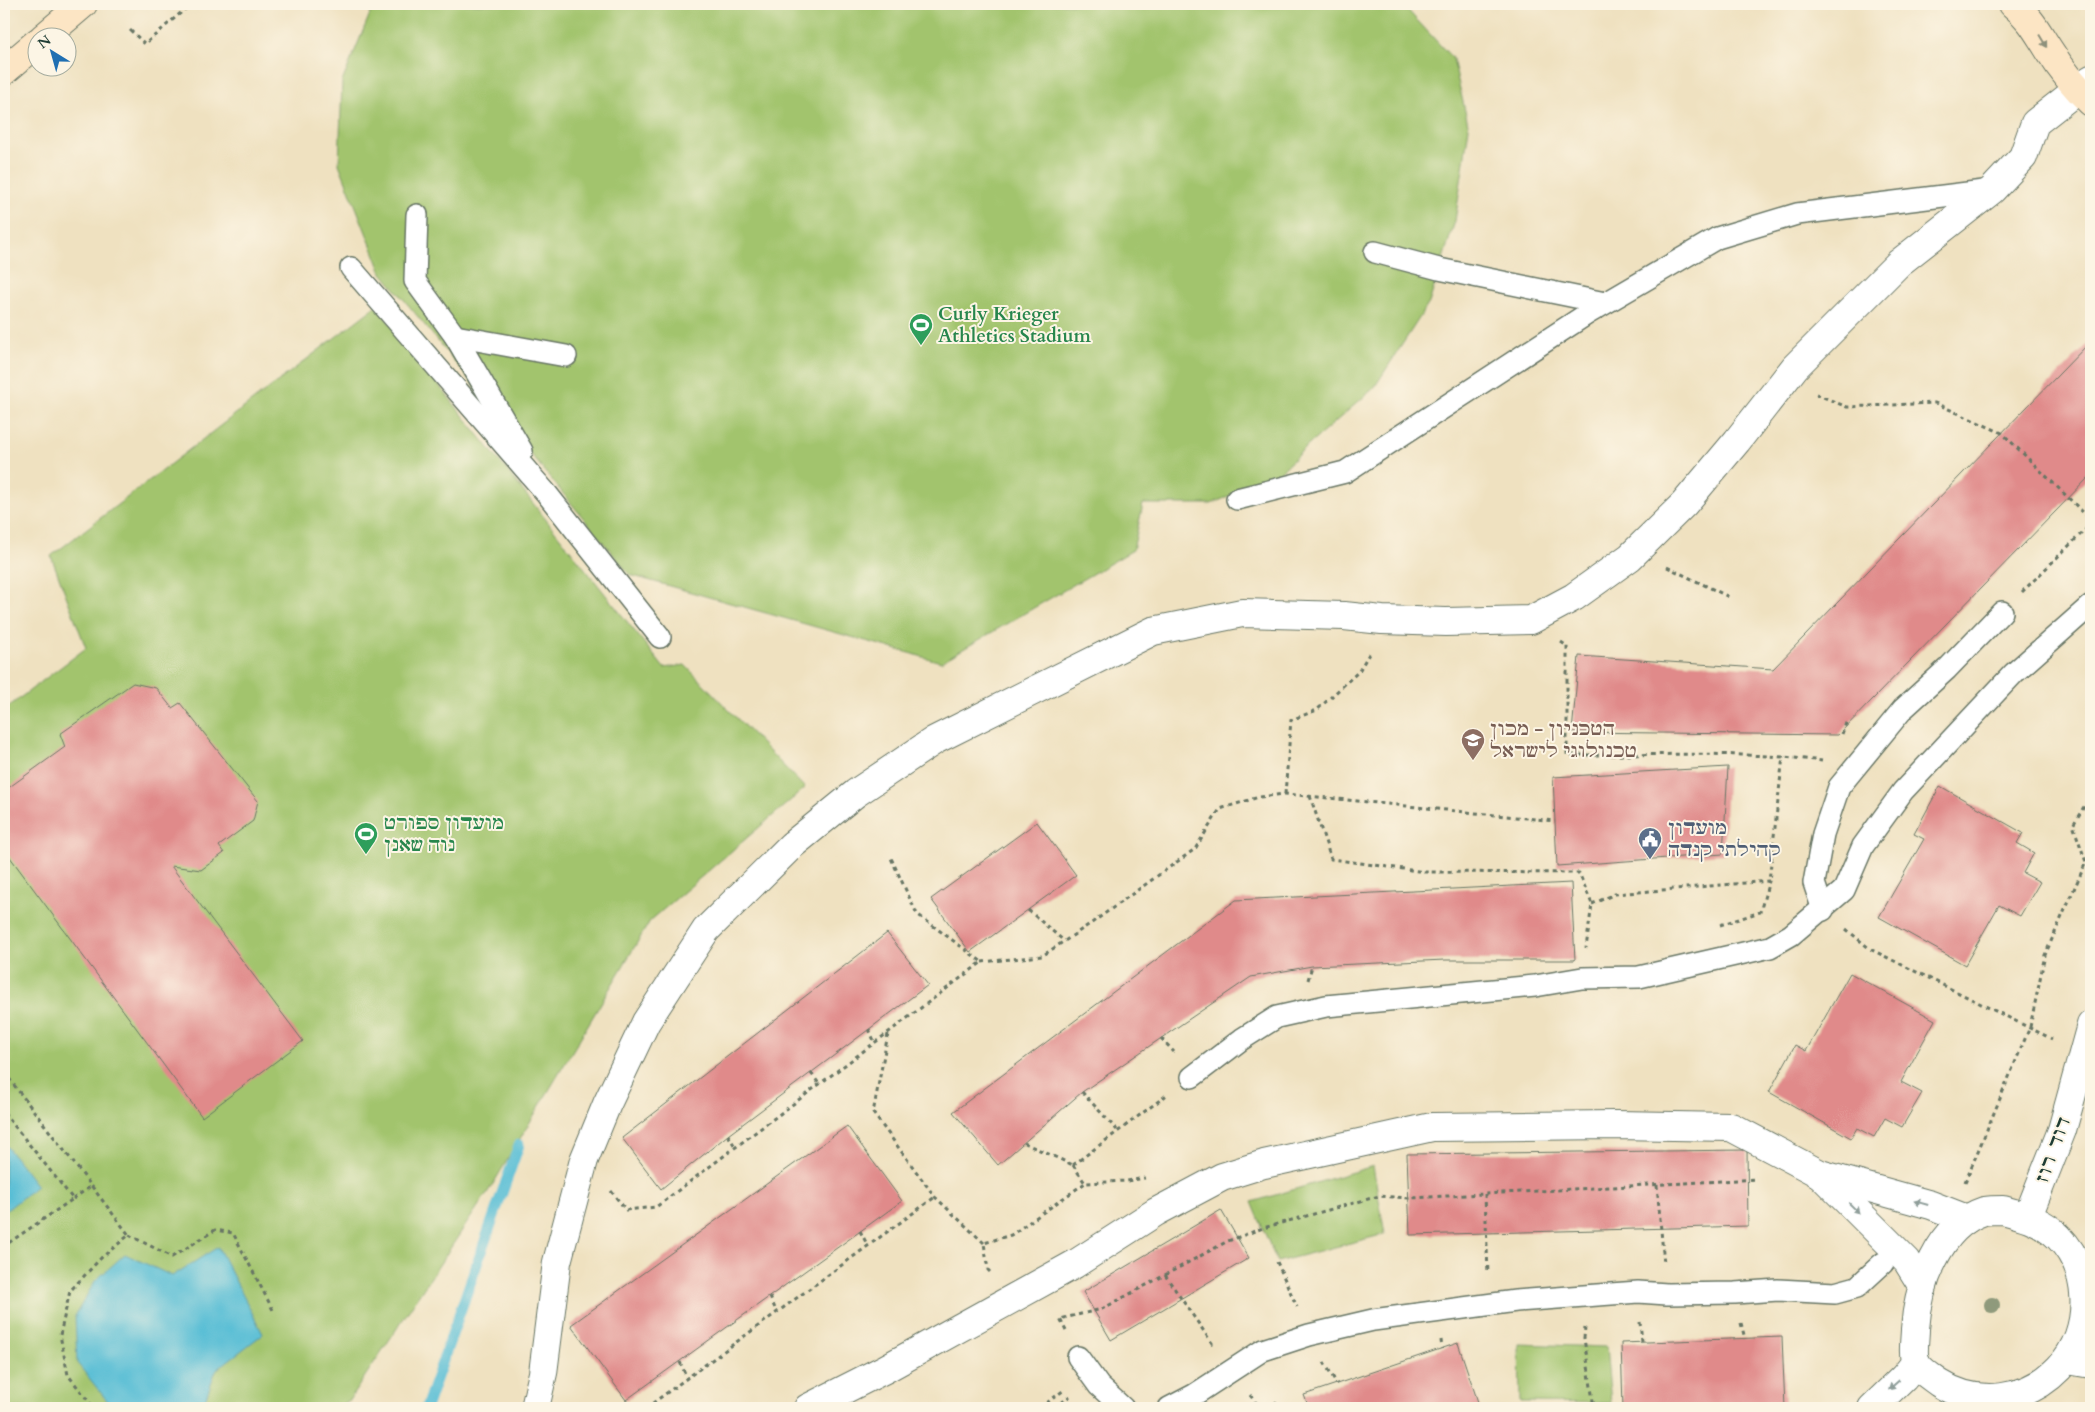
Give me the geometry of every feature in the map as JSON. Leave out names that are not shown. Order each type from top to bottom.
[{"type":"main road","points":[[54,28],[82,4]]},
{"type":"main road","points":[[2021,8],[2050,52],[2087,90]]},
{"type":"main road","points":[[4,71],[28,51]]},
{"type":"street","points":[[535,1408],[543,1373],[557,1262],[584,1160],[607,1104],[646,1022],[706,930],[792,845],[872,782],[935,740],[1153,631],[1242,613],[1446,622],[1531,620],[1574,597],[1630,557],[1684,504],[1737,441],[1795,366],[1899,263],[1992,190],[2023,157],[2034,123],[2087,90]]},
{"type":"street","name":"דוד רוז","points":[[2028,1216],[2062,1130],[2091,1026]]},
{"type":"street","points":[[808,1408],[885,1369],[1075,1264],[1173,1203],[1222,1177],[1264,1164],[1432,1127],[1616,1125],[1731,1127],[1820,1174],[1931,1206],[1967,1220]]},
{"type":"street","points":[[1820,1174],[1907,1261],[1923,1287]]},
{"type":"street","points":[[1872,1408],[1904,1377],[1916,1362],[1916,1315],[1923,1287],[1935,1255],[1949,1237],[1967,1220],[1986,1211],[2003,1210],[2028,1216],[2052,1231],[2071,1252],[2083,1278],[2086,1306],[2081,1334],[2080,1362],[2024,1393],[1998,1399],[1965,1403],[1948,1388],[1928,1375],[1916,1362]]},
{"type":"lane","points":[[1237,499],[1344,472],[1462,393],[1605,303],[1717,238],[1797,214],[1992,190]]},
{"type":"lane","points":[[417,215],[414,281],[455,336],[547,494]]},
{"type":"lane","points":[[1375,252],[1440,269],[1605,303]]},
{"type":"lane","points":[[351,268],[547,494],[660,637]]},
{"type":"lane","points":[[455,336],[566,356]]},
{"type":"lane","points":[[1192,1077],[1242,1039],[1277,1017],[1298,1012],[1326,1006],[1541,986],[1582,978],[1639,977],[1770,947],[1792,935],[1844,890],[1863,846],[1903,791],[2014,673],[2091,605]]},
{"type":"lane","points":[[1823,910],[1814,883],[1823,834],[1839,786],[1903,708],[1947,670],[2002,612]]},
{"type":"lane","points":[[1169,1408],[1194,1395],[1230,1370],[1264,1350],[1309,1335],[1382,1318],[1516,1300],[1638,1292],[1667,1294],[1778,1290],[1835,1293],[1857,1287],[1883,1262]]},
{"type":"lane","points":[[1078,1356],[1099,1386],[1123,1408]]},
{"type":"path","points":[[130,30],[145,44],[191,4]]},
{"type":"path","points":[[1848,407],[1935,403],[2002,433],[2091,522],[2002,612]]},
{"type":"path","points":[[1630,557],[1661,565],[1732,598]]},
{"type":"path","points":[[1285,794],[1291,720],[1317,710],[1359,671],[1367,659],[1382,620]]},
{"type":"path","points":[[1531,620],[1567,646],[1567,755],[1696,754],[1783,756],[1830,762],[1858,762]]},
{"type":"path","points":[[1592,904],[1615,894],[1769,881],[1783,756]]},
{"type":"path","points":[[584,1160],[626,1210],[656,1207],[982,962],[1042,956],[1195,849],[1220,809],[1259,797],[1285,794],[1555,821]]},
{"type":"path","points":[[2086,862],[2073,825],[2091,795]]},
{"type":"path","points":[[1310,796],[1331,859],[1425,872],[1580,873],[1592,904],[1582,978]]},
{"type":"path","points":[[891,858],[917,914],[982,962]]},
{"type":"path","points":[[1965,1183],[2030,1027],[2045,955],[2086,862],[2091,858]]},
{"type":"path","points":[[1028,910],[1064,941]]},
{"type":"path","points":[[1870,949],[2054,1040]]},
{"type":"path","points":[[869,1029],[875,1043]]},
{"type":"path","points":[[888,1033],[873,1113],[935,1197],[984,1243],[988,1270],[994,1274]]},
{"type":"path","points":[[4,1072],[129,1235],[172,1257],[215,1230],[233,1234],[274,1312]]},
{"type":"path","points":[[811,1073],[820,1085]]},
{"type":"path","points":[[1073,1165],[1117,1130],[1192,1077]]},
{"type":"path","points":[[1082,1092],[1117,1130]]},
{"type":"path","points":[[4,1113],[73,1199]]},
{"type":"path","points":[[728,1135],[736,1148]]},
{"type":"path","points":[[1024,1142],[1073,1165],[1085,1183]]},
{"type":"path","points":[[984,1243],[1011,1234],[1085,1183],[1127,1181],[1154,1176]]},
{"type":"path","points":[[1060,1319],[1102,1309],[1228,1241],[1263,1228],[1378,1196],[1411,1198],[1763,1179]]},
{"type":"path","points":[[1657,1185],[1661,1238]]},
{"type":"path","points":[[4,1246],[91,1186]]},
{"type":"path","points":[[1485,1194],[1486,1241]]},
{"type":"path","points":[[646,1408],[935,1197]]},
{"type":"path","points":[[860,1231],[868,1246]]},
{"type":"path","points":[[94,1408],[68,1375],[60,1335],[70,1291],[101,1258],[129,1235]]},
{"type":"path","points":[[1277,1262],[1309,1335]]},
{"type":"path","points":[[1165,1275],[1230,1370]]},
{"type":"path","points":[[770,1297],[777,1313]]},
{"type":"path","points":[[1584,1338],[1594,1408]]},
{"type":"path","points":[[680,1362],[688,1378]]},
{"type":"green space","name":"Curly Krieger Athletics Stadium","points":[[374,4],[1402,4],[1453,59],[1469,128],[1455,221],[1429,303],[1374,388],[1276,476],[1211,504],[1143,504],[1133,550],[941,662],[630,575],[382,273],[339,164],[342,82]]},
{"type":"green space","name":"מועדון ספורט נוה שאנן","points":[[376,306],[664,668],[685,665],[805,788],[650,921],[493,1184],[350,1399],[337,1408],[4,1408],[4,710],[86,648],[51,556]]},
{"type":"green space","points":[[1373,1166],[1385,1234],[1277,1262],[1252,1202]]},
{"type":"green space","points":[[1519,1344],[1606,1347],[1611,1403],[1520,1402]]},
{"type":"water","points":[[4,1143],[37,1186],[4,1212]]},
{"type":"water","points":[[218,1247],[263,1334],[216,1370],[202,1408],[113,1408],[77,1363],[75,1316],[95,1281],[125,1254],[172,1276]]},
{"type":"building","points":[[2091,341],[2091,475],[1838,735],[1572,732],[1579,656],[1773,669]]},
{"type":"building","points":[[133,683],[156,688],[172,708],[180,703],[258,801],[253,821],[219,846],[224,853],[201,870],[171,866],[303,1041],[202,1117],[4,849],[4,791],[65,747],[60,734]]},
{"type":"building","points":[[1728,767],[1723,854],[1557,866],[1553,777]]},
{"type":"building","points":[[1940,786],[2023,833],[2017,843],[2034,853],[2023,873],[2040,882],[2020,916],[1999,905],[1965,965],[1879,917],[1924,839],[1914,834]]},
{"type":"building","points":[[1037,822],[1076,875],[970,952],[931,899]]},
{"type":"building","points":[[1571,883],[1575,960],[1445,960],[1312,966],[1251,977],[1082,1092],[998,1165],[953,1112],[1236,900]]},
{"type":"building","points":[[887,933],[928,985],[728,1135],[661,1189],[622,1138]]},
{"type":"building","points":[[1850,973],[1935,1020],[1901,1082],[1922,1093],[1902,1127],[1885,1118],[1874,1137],[1857,1128],[1851,1138],[1769,1092],[1795,1045],[1806,1051]]},
{"type":"building","points":[[847,1126],[902,1201],[626,1400],[571,1325]]},
{"type":"building","points":[[1747,1150],[1748,1226],[1410,1235],[1407,1154]]},
{"type":"building","points":[[1221,1210],[1249,1258],[1111,1340],[1083,1292]]},
{"type":"building","points":[[1782,1337],[1785,1408],[1623,1408],[1621,1343]]},
{"type":"building","points":[[1458,1343],[1480,1408],[1309,1408],[1304,1395]]},
{"type":"building","points":[[1276,1401],[1281,1408],[1267,1408]]},
{"type":"waterway","points":[[426,1408],[519,1145]]},
{"type":"place","name":"Curly Krieger Athletics Stadium","points":[[921,346]]},
{"type":"place","name":"הטכניון - מכון טכנולוגי לישראל","points":[[1473,761]]},
{"type":"place","name":"מועדון ספורט נוה שאנן","points":[[366,855]]},
{"type":"place","name":"מועדון קהילתי קנדה","points":[[1650,860]]}]
